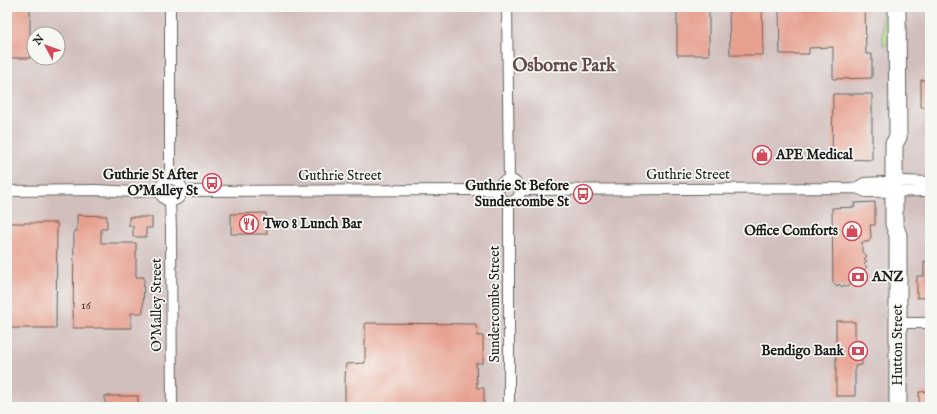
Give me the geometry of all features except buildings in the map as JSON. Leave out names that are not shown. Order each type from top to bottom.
[{"type":"main road","name":"Hutton Street","points":[[897,7],[898,137],[894,144],[899,187],[894,224],[898,235],[898,407]]},
{"type":"street","points":[[170,7],[170,179]]},
{"type":"street","points":[[507,7],[509,180]]},
{"type":"street","points":[[170,179],[177,181],[180,184],[182,191],[182,194],[177,200],[170,202],[161,197],[159,191],[161,184],[170,179]]},
{"type":"street","points":[[509,180],[516,183],[520,190],[516,199],[509,202],[503,200],[498,193],[500,184],[509,180]]},
{"type":"street","name":"Guthrie Street","points":[[520,190],[856,188],[866,192],[930,182]]},
{"type":"street","name":"Guthrie Street","points":[[899,187],[930,191]]},
{"type":"street","name":"Guthrie Street","points":[[182,191],[498,190]]},
{"type":"street","points":[[7,191],[159,191]]},
{"type":"street","name":"O'Malley Street","points":[[170,202],[172,407]]},
{"type":"street","name":"Sundercombe Street","points":[[509,202],[509,407]]},
{"type":"street","points":[[898,323],[930,324]]},
{"type":"shaded area","name":"Osborne Park","points":[[7,7],[930,7],[930,407],[7,407]]},
{"type":"green space","points":[[882,7],[889,7],[889,44],[883,45]]},
{"type":"place","name":"APE Medical","points":[[762,155]]},
{"type":"place","name":"Guthrie St After O'Malley St","points":[[212,183]]},
{"type":"place","name":"Guthrie St Before Sundercombe St","points":[[583,194]]},
{"type":"place","name":"Two 8 Lunch Bar","points":[[249,224]]},
{"type":"place","name":"Office Comforts","points":[[852,231]]},
{"type":"place","name":"ANZ","points":[[858,277]]},
{"type":"place","name":"Bendigo Bank","points":[[858,351]]},
{"type":"district","name":"Osborne Park","points":[[564,66]]}]
